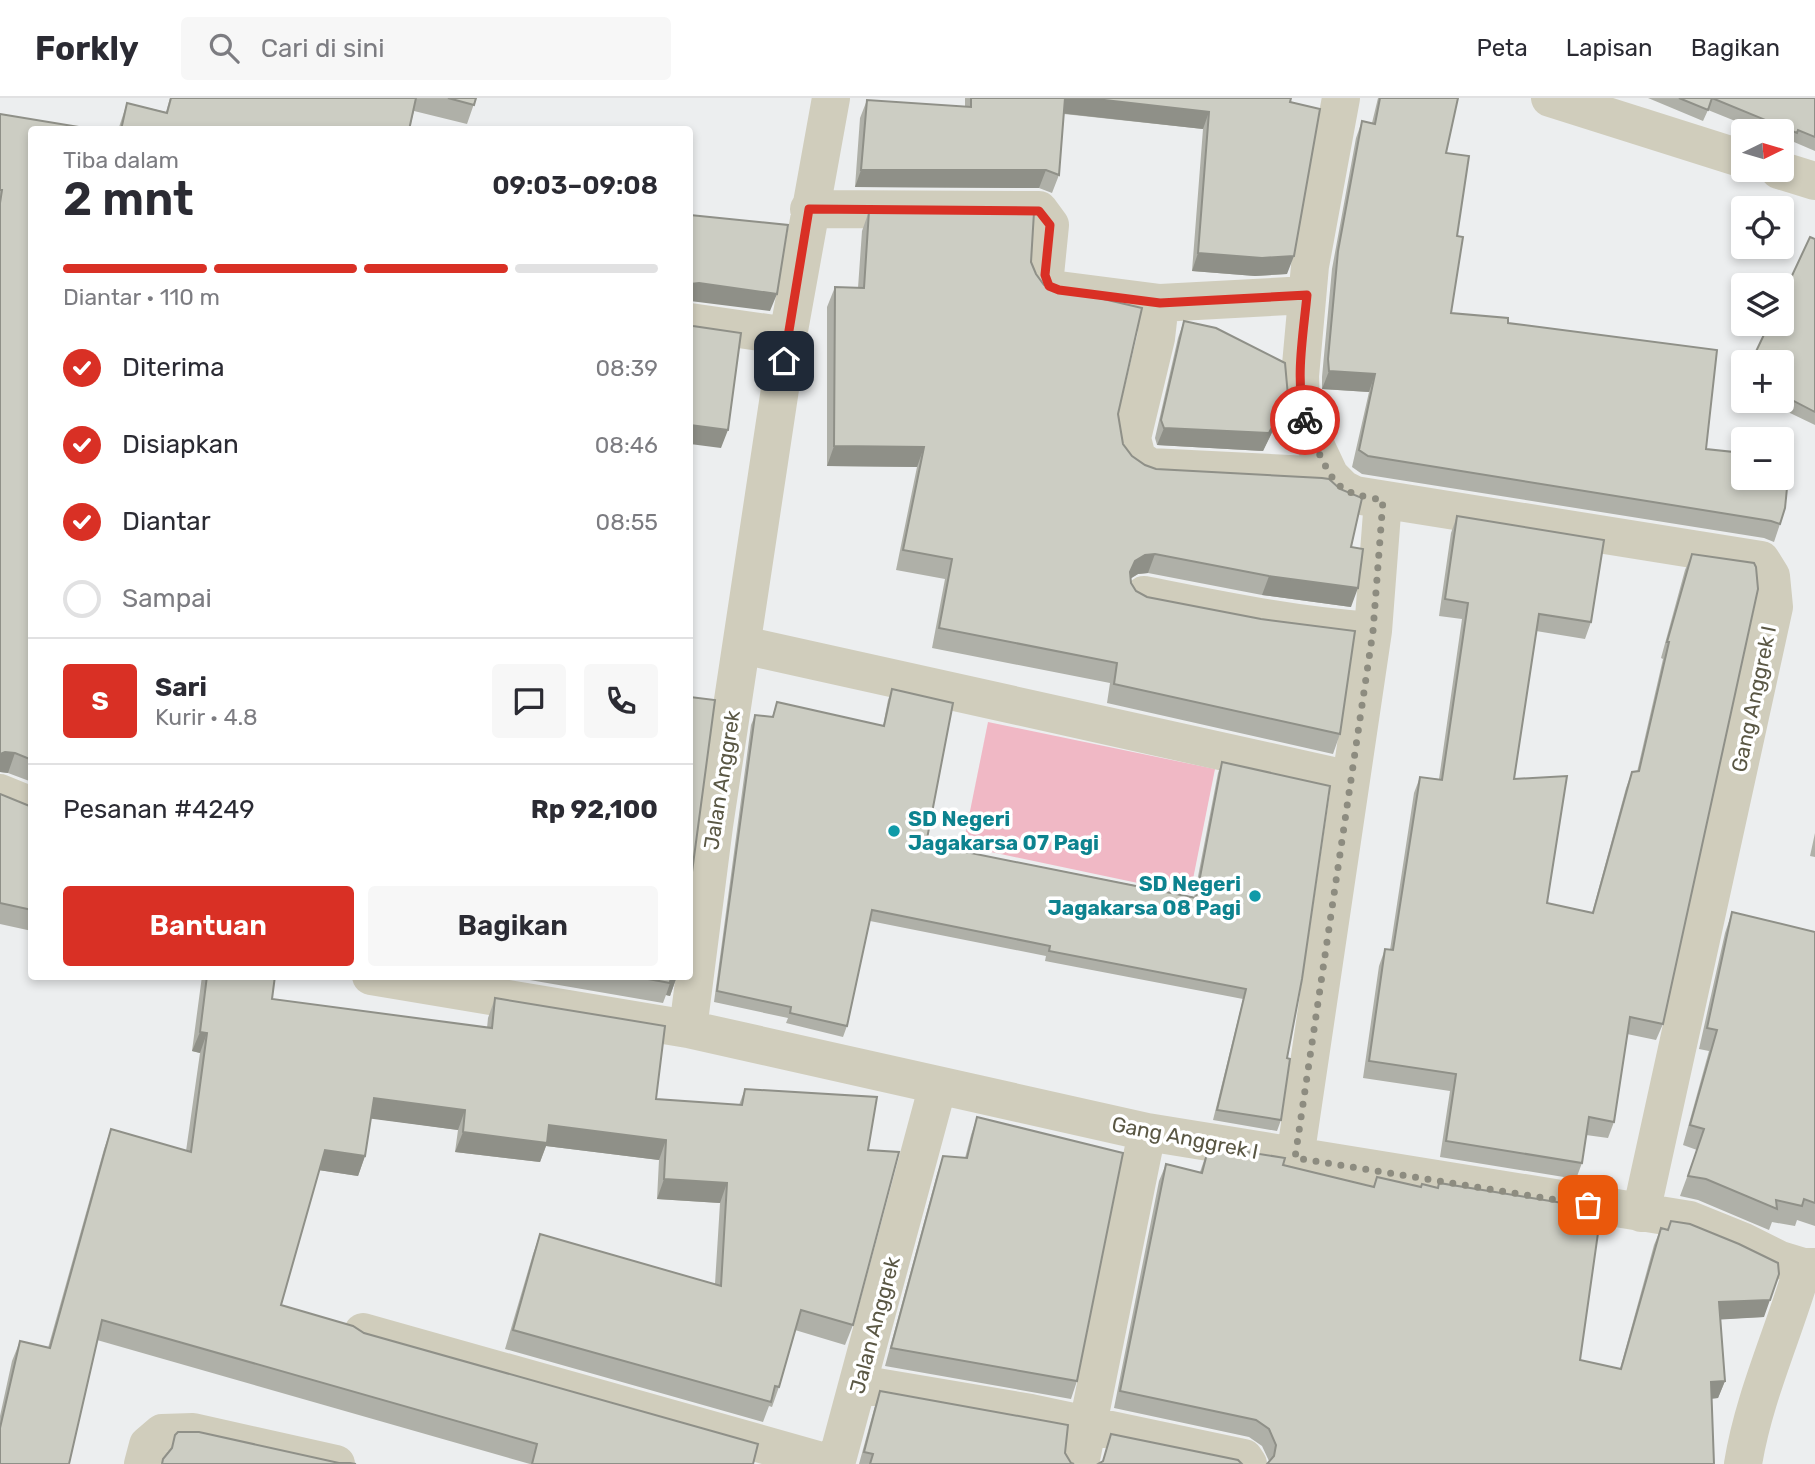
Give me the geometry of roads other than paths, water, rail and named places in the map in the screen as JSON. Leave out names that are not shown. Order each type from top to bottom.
[{"type":"street","name":"Jalan Anggrek","points":[[693,956],[702,824],[743,645],[788,336],[831,98]]},
{"type":"street","points":[[1160,303],[1156,338],[1132,438],[1137,458],[1150,467],[1330,476],[1307,427],[1301,403],[1300,376],[1307,295],[1341,98]]},
{"type":"street","points":[[1550,98],[1731,155]]},
{"type":"street","points":[[1794,175],[1815,181]]},
{"type":"street","points":[[809,209],[1039,211],[1050,225],[1045,275],[1049,286],[1059,290],[1160,303],[1307,295]]},
{"type":"street","points":[[693,322],[788,336]]},
{"type":"street","name":"Gang Anggrek I","points":[[1330,476],[1343,489],[1355,495],[1761,560],[1771,576],[1774,607],[1642,1213]]},
{"type":"street","points":[[1295,1158],[1373,631],[1383,500]]},
{"type":"street","points":[[1144,595],[1269,619],[1373,631]]},
{"type":"street","points":[[743,645],[1351,780]]},
{"type":"street","points":[[0,793],[28,804]]},
{"type":"street","points":[[395,980],[688,1029],[938,1085]]},
{"type":"street","name":"Jalan Anggrek","points":[[688,1029],[691,980]]},
{"type":"street","name":"Jalan Anggrek","points":[[834,1464],[859,1384],[938,1085]]},
{"type":"street","name":"Gang Anggrek I","points":[[938,1085],[1147,1132],[1690,1220],[1780,1260],[1809,1267]]},
{"type":"street","points":[[1080,1464],[1147,1132]]},
{"type":"street","points":[[1743,1464],[1760,1391],[1809,1267]]},
{"type":"street","points":[[363,1332],[834,1464]]},
{"type":"street","points":[[859,1384],[1088,1424],[1244,1458],[1248,1464]]},
{"type":"street","points":[[143,1464],[148,1445],[162,1433],[193,1432],[336,1464]]},
{"type":"place","name":"SD Negeri Jagakarsa 07 Pagi","points":[[894,831]]},
{"type":"place","name":"SD Negeri Jagakarsa 08 Pagi","points":[[1255,896]]}]
